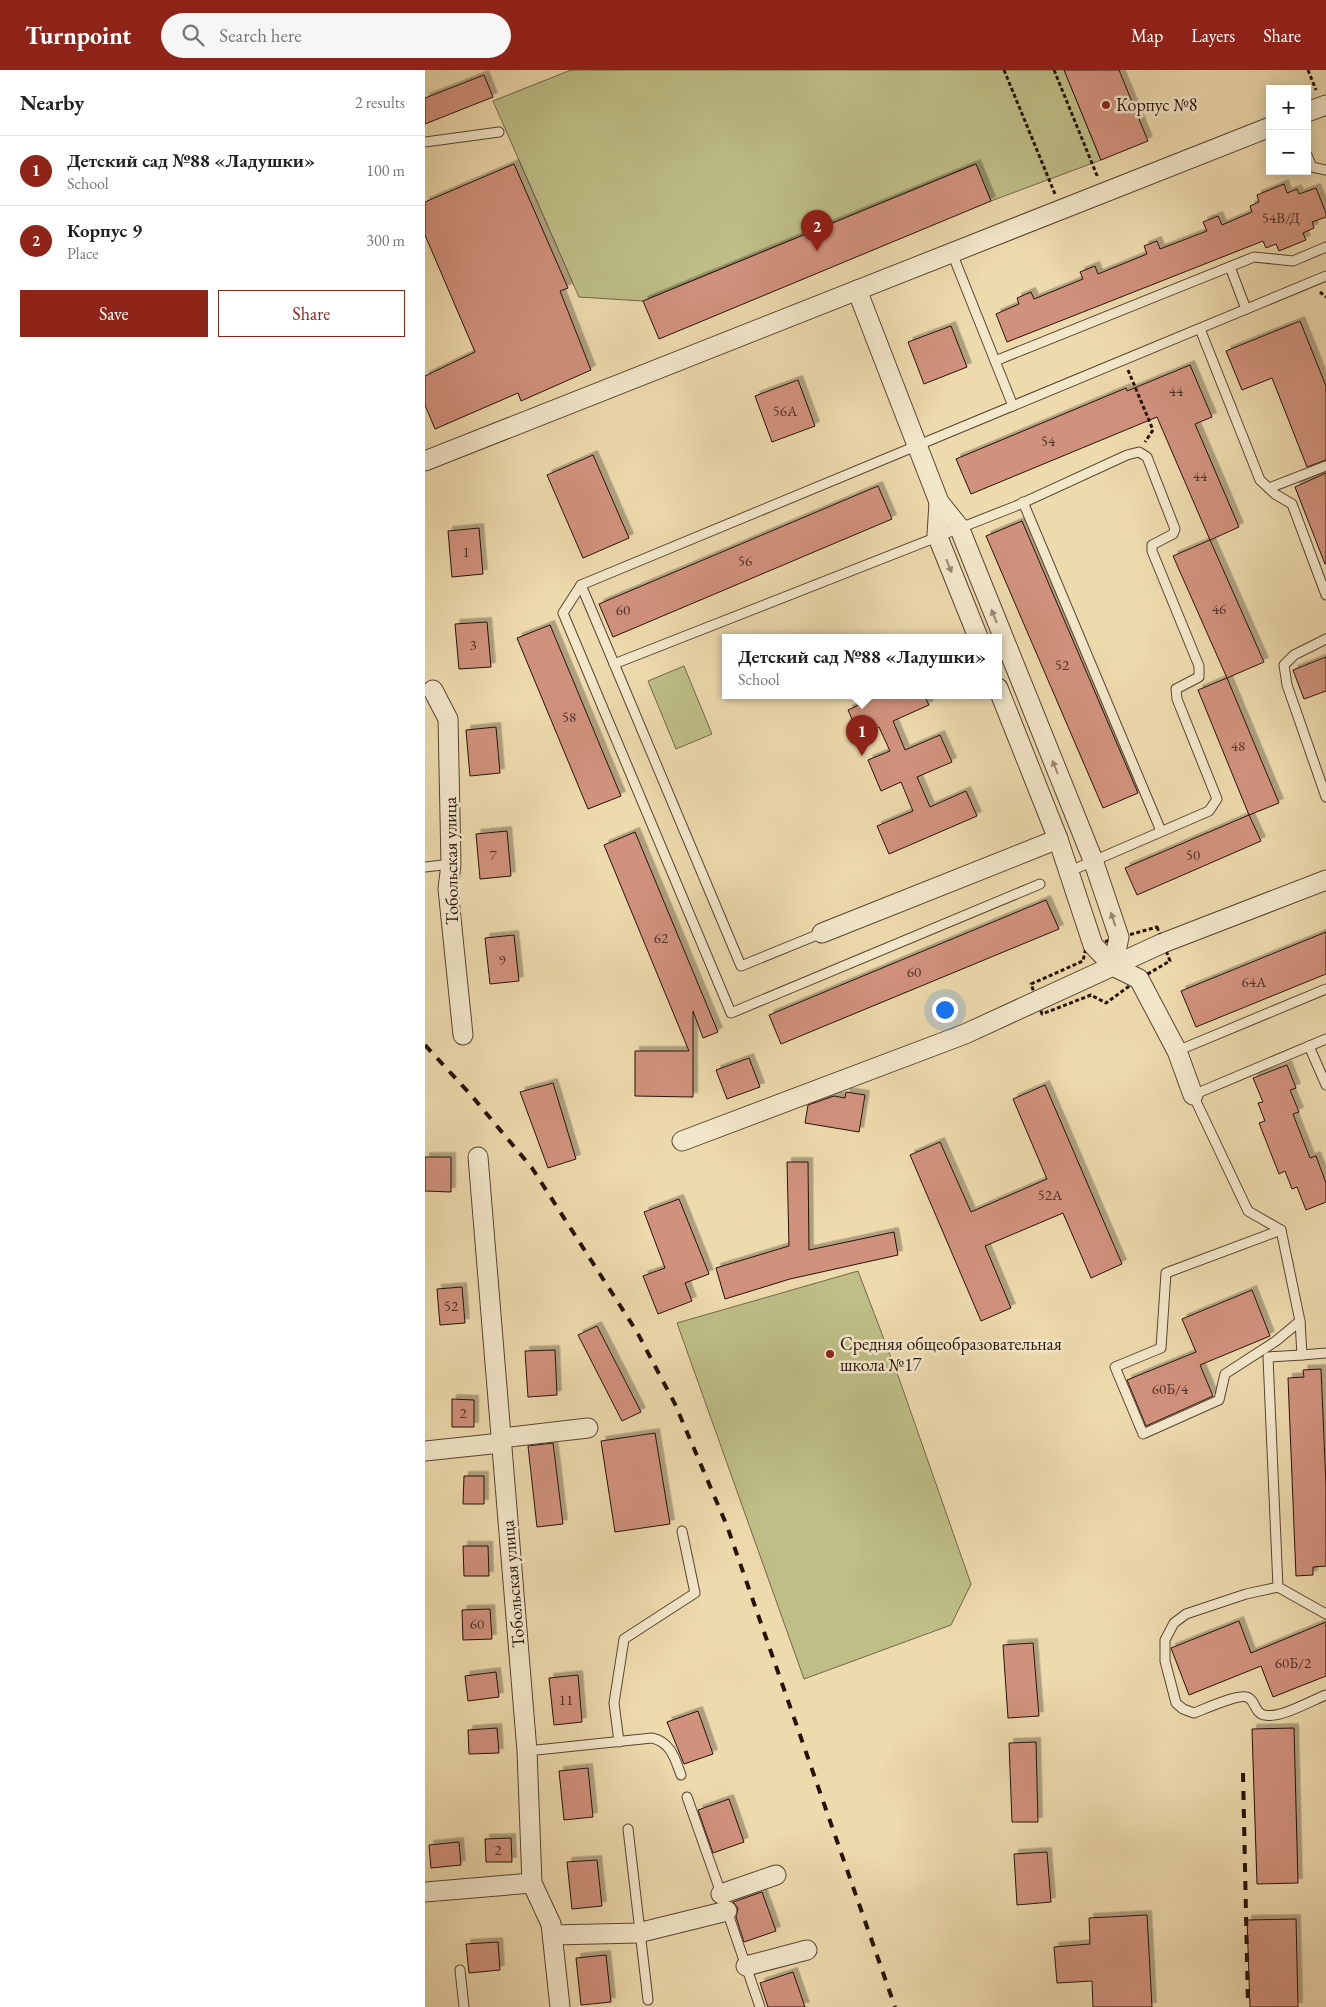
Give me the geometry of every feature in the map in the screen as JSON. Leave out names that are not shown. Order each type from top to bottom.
[{"type":"street","points":[[1311,111],[1326,105]]},
{"type":"street","points":[[425,461],[1266,129]]},
{"type":"street","points":[[857,290],[939,502],[959,527],[1002,634]]},
{"type":"street","points":[[939,502],[937,535],[977,634]]},
{"type":"street","points":[[1002,634],[1093,860],[1119,937],[1113,966]]},
{"type":"street","name":"Тобольская улица","points":[[429,690],[448,719],[451,864],[448,889],[463,1035]]},
{"type":"street","points":[[1002,696],[1026,694]]},
{"type":"street","points":[[1002,699],[1058,839],[1093,945],[1113,966],[1139,979],[1177,1051],[1193,1095]]},
{"type":"street","points":[[822,933],[1058,839]]},
{"type":"street","points":[[681,1141],[965,1034],[1163,943],[1326,880]]},
{"type":"street","name":"Тобольская улица","points":[[478,1157],[527,1751],[532,1883],[551,1924],[560,2007]]},
{"type":"street","points":[[425,1450],[589,1428]]},
{"type":"street","points":[[553,1935],[638,1933],[724,1902],[776,1874]]},
{"type":"street","points":[[425,1892],[532,1883]]},
{"type":"street","points":[[746,1966],[807,1950]]},
{"type":"lane","points":[[425,142],[499,132]]},
{"type":"lane","points":[[1311,163],[1313,167],[1326,170]]},
{"type":"lane","points":[[995,361],[1254,257],[1293,261],[1326,247]]},
{"type":"lane","points":[[952,253],[1013,406]]},
{"type":"lane","points":[[1230,267],[1247,309]]},
{"type":"lane","points":[[1040,884],[731,1013],[563,613],[581,586],[1326,276]]},
{"type":"lane","points":[[1200,329],[1260,480],[1275,494],[1292,504],[1326,595]]},
{"type":"lane","points":[[614,664],[1023,502],[1127,455],[1139,452],[1147,458],[1175,529],[1173,534],[1152,544],[1152,551],[1199,666],[1199,677],[1176,689],[1177,698],[1217,799],[1209,811],[1068,872]]},
{"type":"lane","points":[[1269,488],[1326,466]]},
{"type":"lane","points":[[1023,502],[1161,831]]},
{"type":"lane","points":[[581,586],[741,966],[822,933]]},
{"type":"lane","points":[[1326,639],[1294,655],[1284,665],[1287,685],[1326,796]]},
{"type":"lane","points":[[425,867],[451,864]]},
{"type":"lane","points":[[1177,1051],[1326,989]]},
{"type":"lane","points":[[1302,1355],[1300,1321],[1281,1230],[1247,1211],[1193,1095],[1326,1039]]},
{"type":"lane","points":[[1309,1046],[1326,1085]]},
{"type":"lane","points":[[1281,1230],[1166,1274],[1161,1348],[1115,1366],[1143,1434],[1219,1400],[1225,1374],[1276,1341],[1300,1321]]},
{"type":"lane","points":[[1278,1587],[1268,1357],[1326,1354]]},
{"type":"lane","points":[[619,1742],[615,1703],[624,1639],[695,1593],[682,1531]]},
{"type":"lane","points":[[1326,1614],[1278,1587],[1246,1594],[1186,1614],[1174,1623],[1165,1640],[1165,1661],[1176,1703],[1183,1709],[1194,1713],[1245,1696],[1251,1699],[1257,1711],[1262,1715],[1276,1716],[1326,1695]]},
{"type":"lane","points":[[527,1751],[652,1738],[661,1740],[670,1747],[681,1775]]},
{"type":"lane","points":[[687,1798],[760,2007]]},
{"type":"lane","points":[[628,1829],[648,2000]]},
{"type":"lane","points":[[460,1970],[464,2007]]},
{"type":"path","points":[[1004,70],[1061,209]]},
{"type":"path","points":[[1054,70],[1103,193]]},
{"type":"path","points":[[1124,360],[1153,430],[1139,452]]},
{"type":"green space","points":[[571,70],[1064,70],[1101,160],[991,201],[975,164],[643,301],[579,297],[493,101]]},
{"type":"green space","points":[[684,666],[712,734],[676,749],[648,681]]},
{"type":"green space","points":[[858,1271],[901,1384],[971,1584],[951,1625],[804,1679],[677,1323]]},
{"type":"building","name":"Корпус №8","points":[[1064,70],[1119,70],[1148,141],[1101,160]]},
{"type":"building","points":[[484,75],[493,97],[425,124],[425,98]]},
{"type":"building","points":[[514,164],[568,288],[560,291],[591,370],[521,401],[518,393],[435,429],[425,405],[425,376],[475,352],[425,235],[425,202]]},
{"type":"building","points":[[976,164],[991,201],[659,339],[643,301]]},
{"type":"building","points":[[1284,184],[1287,193],[1297,189],[1299,194],[1316,188],[1326,213],[1326,217],[1312,222],[1314,228],[1303,233],[1306,240],[1279,251],[1276,244],[1266,248],[1263,241],[1007,342],[996,314],[1019,304],[1017,298],[1031,292],[1034,299],[1083,279],[1080,272],[1095,266],[1098,274],[1147,254],[1144,246],[1157,241],[1160,249],[1207,231],[1203,222],[1218,216],[1222,225],[1252,212],[1250,206],[1259,202],[1257,195]]},
{"type":"building","points":[[1300,321],[1326,386],[1326,460],[1307,467],[1272,378],[1242,390],[1226,351]]},
{"type":"building","points":[[951,326],[967,367],[924,384],[908,342]]},
{"type":"building","points":[[1190,365],[1212,417],[1195,424],[1239,527],[1210,540],[1157,417],[971,494],[956,459],[1126,388],[1127,391]]},
{"type":"building","points":[[798,380],[815,426],[772,442],[755,396]]},
{"type":"building","points":[[593,455],[629,538],[583,558],[547,475]]},
{"type":"building","points":[[1326,473],[1326,564],[1325,564],[1295,487]]},
{"type":"building","points":[[878,486],[892,519],[613,637],[599,604]]},
{"type":"building","points":[[1022,521],[1138,793],[1103,808],[986,536]]},
{"type":"building","points":[[479,528],[483,574],[452,577],[448,531]]},
{"type":"building","points":[[1210,540],[1264,662],[1227,678],[1173,556]]},
{"type":"building","points":[[487,622],[491,667],[459,669],[455,624]]},
{"type":"building","points":[[550,625],[621,796],[588,809],[517,638]]},
{"type":"building","points":[[1326,657],[1326,691],[1304,699],[1293,670]]},
{"type":"building","points":[[1227,678],[1279,803],[1249,815],[1198,690]]},
{"type":"building","points":[[866,699],[926,699],[929,705],[893,721],[905,750],[940,735],[952,762],[917,777],[930,807],[966,791],[977,816],[889,854],[877,826],[913,811],[901,782],[881,791],[868,760],[890,751],[879,727],[859,735],[848,710],[867,701]]},
{"type":"building","points":[[496,727],[500,773],[470,776],[466,730]]},
{"type":"building","points":[[1249,815],[1261,841],[1137,895],[1125,868]]},
{"type":"building","points":[[507,831],[511,876],[480,879],[476,834]]},
{"type":"building","points":[[635,832],[718,1032],[703,1038],[693,1011],[693,1097],[635,1096],[635,1051],[689,1051],[604,845]]},
{"type":"building","points":[[1046,900],[1059,929],[781,1044],[769,1015]]},
{"type":"building","points":[[1326,932],[1326,974],[1196,1027],[1181,991]]},
{"type":"building","points":[[514,935],[519,981],[490,984],[485,938]]},
{"type":"building","points":[[749,1058],[760,1087],[727,1099],[716,1070]]},
{"type":"building","points":[[1287,1065],[1296,1088],[1290,1090],[1299,1112],[1293,1114],[1310,1158],[1316,1156],[1326,1183],[1326,1202],[1306,1210],[1297,1187],[1292,1189],[1285,1171],[1279,1174],[1259,1123],[1265,1121],[1258,1103],[1263,1102],[1253,1078]]},
{"type":"building","points":[[553,1083],[576,1159],[548,1168],[520,1092]]},
{"type":"building","points":[[1045,1085],[1122,1264],[1091,1278],[1063,1213],[985,1246],[1011,1308],[981,1321],[910,1155],[940,1142],[971,1212],[1047,1179],[1013,1099]]},
{"type":"building","points":[[846,1092],[865,1095],[859,1132],[805,1123],[808,1105],[834,1096],[845,1098]]},
{"type":"building","points":[[425,1157],[451,1157],[451,1192],[425,1191]]},
{"type":"building","points":[[787,1162],[808,1162],[809,1250],[894,1232],[898,1255],[790,1279],[725,1299],[716,1268],[789,1246]]},
{"type":"building","points":[[679,1199],[709,1274],[685,1283],[692,1301],[658,1314],[643,1276],[665,1268],[644,1212]]},
{"type":"building","points":[[462,1287],[465,1323],[440,1325],[437,1289]]},
{"type":"building","points":[[1252,1290],[1270,1336],[1200,1365],[1213,1396],[1146,1426],[1127,1380],[1196,1352],[1182,1319]]},
{"type":"building","points":[[597,1326],[641,1412],[622,1421],[578,1335]]},
{"type":"building","points":[[555,1350],[557,1395],[528,1397],[525,1351]]},
{"type":"building","points":[[1321,1369],[1326,1485],[1326,1566],[1313,1567],[1313,1575],[1296,1576],[1288,1378],[1304,1377],[1303,1370]]},
{"type":"building","points":[[452,1399],[474,1400],[474,1427],[452,1427]]},
{"type":"building","points":[[655,1433],[670,1524],[615,1532],[601,1441]]},
{"type":"building","points":[[553,1443],[563,1524],[537,1527],[528,1446]]},
{"type":"building","points":[[464,1476],[484,1476],[484,1504],[463,1504]]},
{"type":"building","points":[[463,1546],[488,1546],[489,1576],[464,1576]]},
{"type":"building","points":[[490,1609],[492,1639],[463,1640],[462,1610]]},
{"type":"building","points":[[1239,1621],[1251,1653],[1326,1622],[1326,1676],[1273,1697],[1261,1666],[1189,1695],[1171,1648]]},
{"type":"building","points":[[1033,1643],[1039,1716],[1008,1718],[1003,1645]]},
{"type":"building","points":[[496,1672],[499,1697],[468,1701],[465,1676]]},
{"type":"building","points":[[578,1675],[582,1722],[554,1725],[549,1678]]},
{"type":"building","points":[[698,1711],[713,1754],[684,1764],[667,1722]]},
{"type":"building","points":[[497,1728],[499,1753],[469,1754],[468,1730]]},
{"type":"building","points":[[1294,1728],[1298,1883],[1257,1884],[1252,1729]]},
{"type":"building","points":[[1036,1742],[1038,1822],[1012,1822],[1009,1743]]},
{"type":"building","points":[[588,1768],[593,1817],[564,1820],[559,1771]]},
{"type":"building","points":[[729,1799],[744,1842],[713,1853],[698,1810]]},
{"type":"building","points":[[511,1838],[512,1862],[486,1862],[485,1839]]},
{"type":"building","points":[[459,1842],[461,1865],[431,1868],[429,1845]]},
{"type":"building","points":[[1047,1852],[1051,1902],[1017,1905],[1014,1854]]},
{"type":"building","points":[[597,1860],[602,1906],[572,1909],[567,1862]]},
{"type":"building","points":[[762,1892],[776,1931],[744,1942],[736,1917],[738,1908],[733,1902]]},
{"type":"building","points":[[1147,1915],[1152,2007],[1093,2007],[1092,1981],[1057,1983],[1054,1947],[1090,1944],[1089,1918]]},
{"type":"building","points":[[1296,1919],[1298,2007],[1250,2007],[1247,1920]]},
{"type":"building","points":[[498,1942],[500,1970],[469,1973],[466,1944]]},
{"type":"building","points":[[606,1955],[611,2002],[581,2005],[576,1958]]},
{"type":"building","points":[[793,1972],[805,2007],[768,2007],[760,1983]]},
{"type":"railway","points":[[425,1045],[471,1095],[532,1168],[637,1332],[675,1404],[727,1526],[895,2007]]},
{"type":"railway","points":[[1243,1773],[1248,2007]]},
{"type":"place","name":"Корпус №8","points":[[1106,105]]},
{"type":"place","name":"Корпус 9","points":[[817,251]]},
{"type":"place","name":"Детский сад №88 «Ладушки»","points":[[862,756]]},
{"type":"place","name":"Средняя общеобразовательная школа №17","points":[[830,1354]]}]
